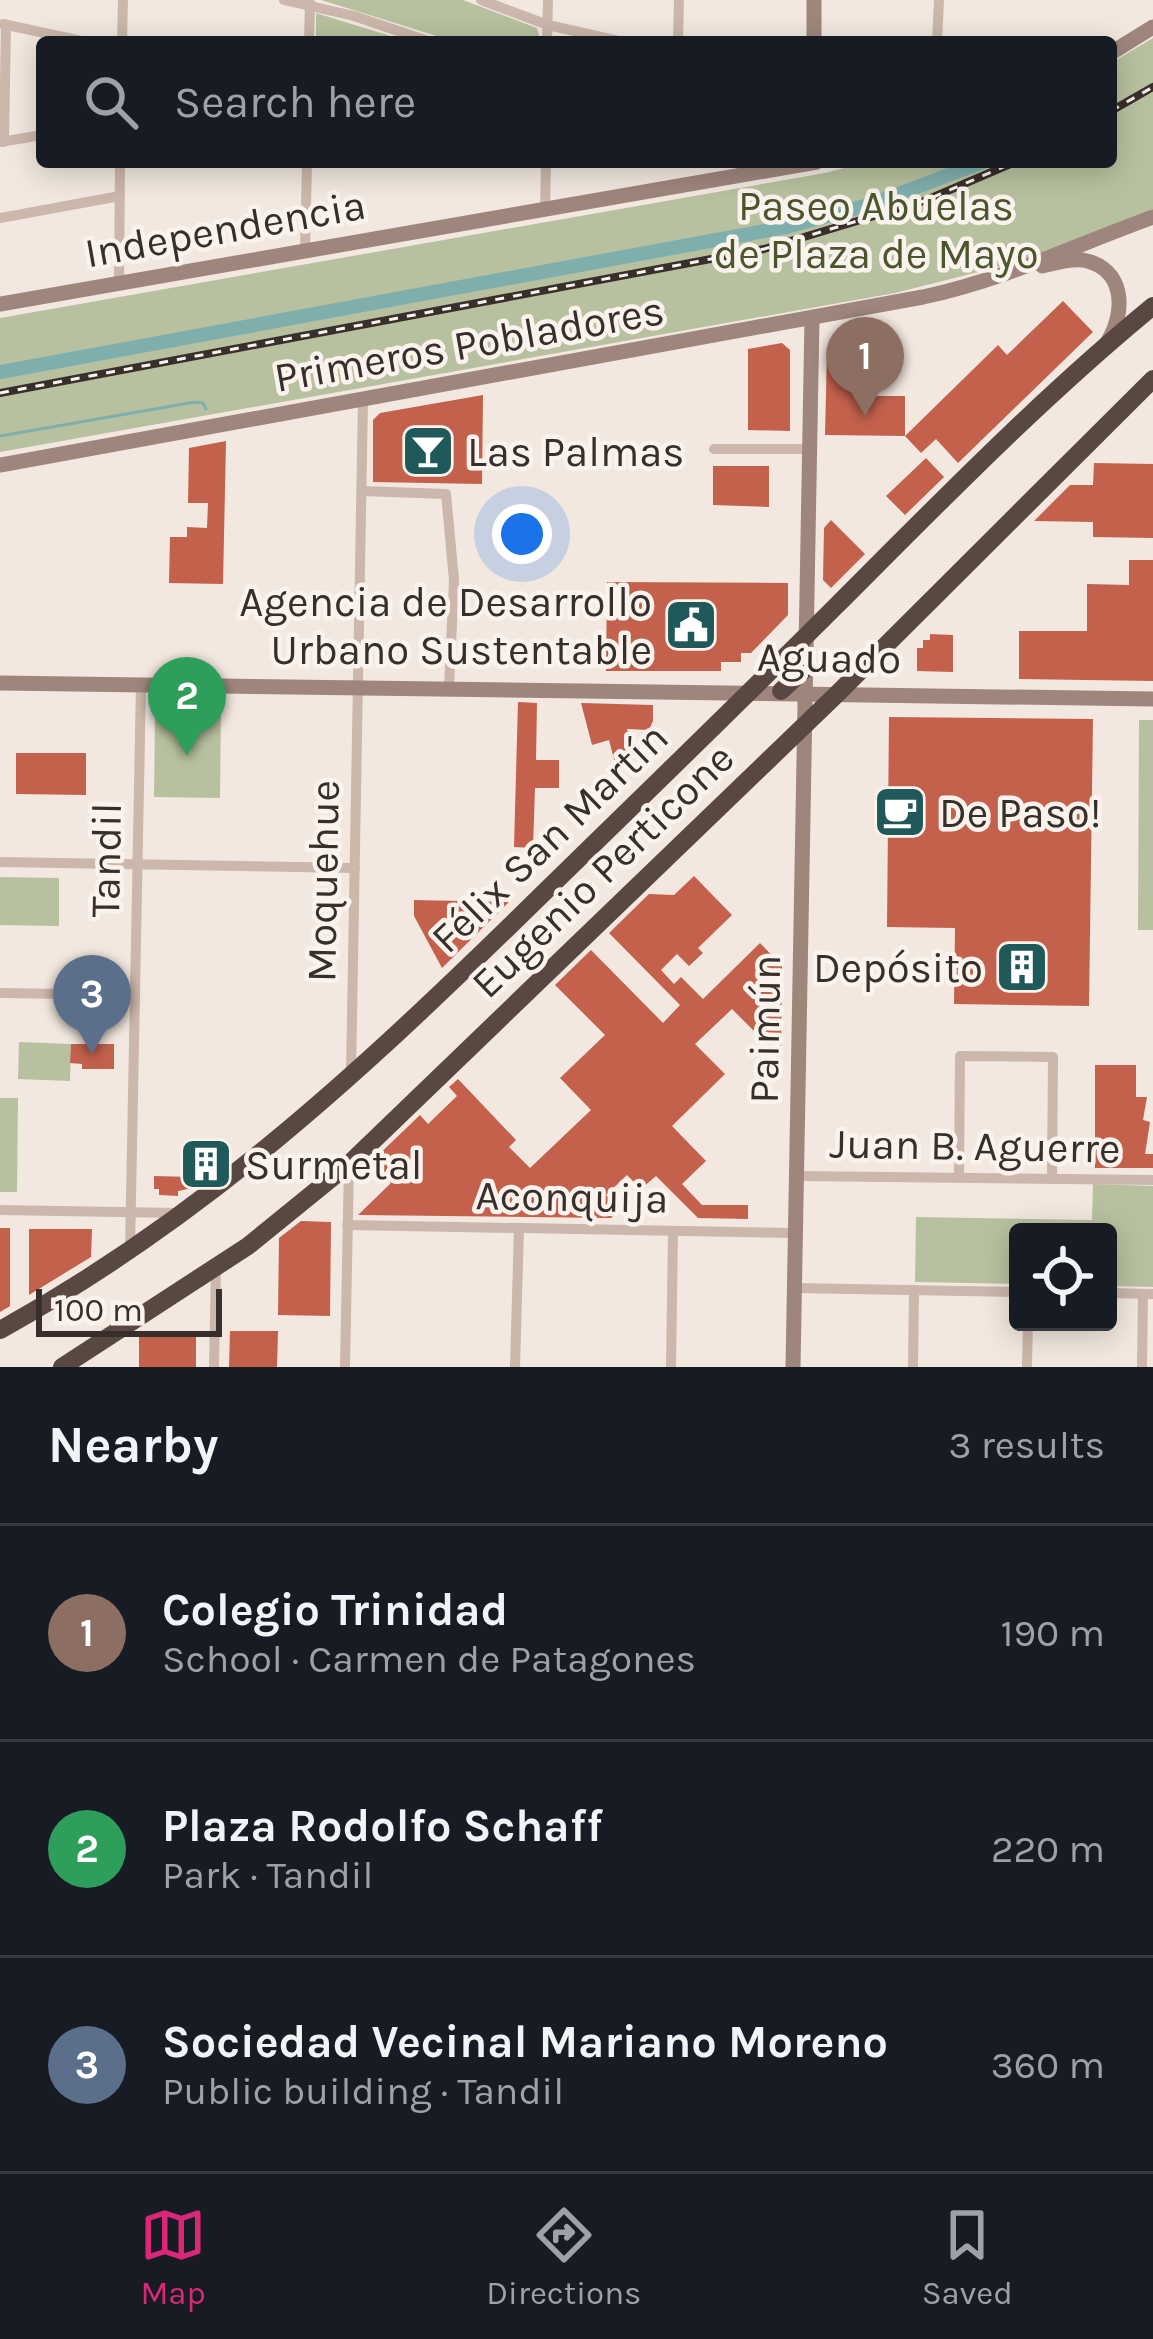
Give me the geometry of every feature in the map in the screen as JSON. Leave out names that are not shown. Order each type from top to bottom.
[{"type":"highway","name":"Félix San Martín","points":[[0,1330],[187,1213],[351,1077],[1106,344],[1153,306]]},
{"type":"highway","name":"Eugenio Perticone","points":[[62,1367],[215,1269],[281,1222],[349,1164],[837,694],[1153,379]]},
{"type":"highway","points":[[781,692],[807,667]]},
{"type":"street","points":[[122,36],[123,0]]},
{"type":"street","points":[[284,0],[310,3],[412,36]]},
{"type":"street","points":[[481,0],[548,25],[597,36]]},
{"type":"street","points":[[547,36],[548,0]]},
{"type":"street","points":[[678,36],[679,0]]},
{"type":"street","points":[[814,0],[814,36]]},
{"type":"street","points":[[937,36],[939,0]]},
{"type":"street","points":[[309,36],[310,3]]},
{"type":"street","points":[[36,136],[2,142],[3,24],[58,36]]},
{"type":"street","points":[[1117,48],[1153,27]]},
{"type":"street","points":[[118,283],[121,168]]},
{"type":"street","points":[[305,250],[307,168]]},
{"type":"street","points":[[545,211],[546,168]]},
{"type":"street","name":"Independencia","points":[[0,304],[781,168]]},
{"type":"street","points":[[0,218],[120,196]]},
{"type":"street","name":"Primeros Pobladores","points":[[0,465],[947,292],[1022,270],[1153,217]]},
{"type":"street","points":[[1022,270],[1074,260],[1109,273],[1120,304],[1106,344]]},
{"type":"street","name":"Paimún","points":[[794,1367],[812,318]]},
{"type":"street","name":"Moquehue","points":[[351,1077],[363,399]]},
{"type":"street","points":[[714,449],[810,449]]},
{"type":"street","points":[[362,491],[446,494],[454,580],[449,688]]},
{"type":"street","name":"Aguado","points":[[0,683],[1153,699]]},
{"type":"street","name":"Tandil","points":[[130,1252],[141,684]]},
{"type":"street","points":[[0,862],[355,868]]},
{"type":"street","points":[[0,993],[135,995]]},
{"type":"street","points":[[959,1178],[960,1056],[1053,1057],[1052,1179]]},
{"type":"street","points":[[345,1367],[349,1164]]},
{"type":"street","name":"Juan B. Aguerre","points":[[797,1176],[1153,1180]]},
{"type":"street","points":[[0,1210],[187,1213]]},
{"type":"street","name":"Aconquija","points":[[346,1226],[796,1233]]},
{"type":"street","points":[[515,1367],[518,1228]]},
{"type":"street","points":[[670,1367],[673,1231]]},
{"type":"street","points":[[214,1367],[215,1269]]},
{"type":"street","points":[[795,1288],[1009,1292]]},
{"type":"street","points":[[913,1367],[914,1290]]},
{"type":"street","points":[[1117,1293],[1148,1294],[1142,1367]]},
{"type":"street","points":[[1027,1367],[1028,1331]]},
{"type":"green space","points":[[321,0],[463,0],[537,28],[539,36],[437,36]]},
{"type":"green space","points":[[316,13],[391,36],[316,36]]},
{"type":"green space","name":"Paseo Abuelas de Plaza de Mayo","points":[[1153,38],[1153,211],[1006,265],[895,293],[0,452],[0,318],[844,168],[1117,168],[1117,59]]},
{"type":"green space","points":[[165,705],[221,707],[220,798],[154,797],[155,716]]},
{"type":"green space","points":[[1139,720],[1153,720],[1153,930],[1138,930]]},
{"type":"green space","points":[[0,877],[59,878],[59,926],[0,925]]},
{"type":"green space","points":[[19,1042],[71,1044],[70,1081],[18,1079]]},
{"type":"green space","points":[[0,1098],[18,1098],[17,1192],[0,1192]]},
{"type":"green space","points":[[1093,1184],[1153,1186],[1153,1287],[1117,1286],[1117,1223],[1009,1223],[1009,1284],[915,1282],[916,1217],[1092,1220]]},
{"type":"building","points":[[1063,301],[1093,332],[958,463],[936,439],[921,453],[905,436],[998,345],[1007,355]]},
{"type":"building","points":[[858,338],[857,396],[905,396],[905,436],[825,435],[827,351],[831,345]]},
{"type":"building","points":[[782,343],[790,350],[790,431],[748,430],[748,349]]},
{"type":"building","name":"Las Palmas","points":[[483,395],[482,484],[373,482],[373,420],[380,413]]},
{"type":"building","points":[[226,441],[223,584],[169,583],[170,537],[187,537],[187,527],[207,528],[208,503],[188,503],[189,448]]},
{"type":"building","points":[[926,458],[944,477],[905,515],[886,496]]},
{"type":"building","points":[[1094,463],[1153,464],[1153,538],[1093,537],[1093,522],[1034,521],[1070,485],[1093,485]]},
{"type":"building","points":[[713,466],[769,466],[769,507],[713,505]]},
{"type":"building","points":[[831,520],[865,554],[831,588],[823,580],[824,528]]},
{"type":"building","points":[[1129,560],[1153,560],[1153,681],[1019,679],[1019,631],[1087,631],[1087,584],[1129,585]]},
{"type":"building","points":[[607,582],[788,583],[788,615],[751,653],[741,653],[741,662],[721,662],[721,671],[606,671]]},
{"type":"building","points":[[930,634],[953,635],[953,672],[917,671],[917,648],[923,648]]},
{"type":"building","points":[[518,702],[537,703],[536,760],[559,760],[559,788],[535,788],[533,848],[514,847]]},
{"type":"building","points":[[581,703],[653,705],[649,730],[627,729],[633,752],[627,753],[630,764],[616,767],[609,740],[592,745]]},
{"type":"building","points":[[889,717],[1093,719],[1089,1006],[954,1004],[955,928],[887,927]]},
{"type":"building","points":[[16,753],[86,753],[86,795],[16,794]]},
{"type":"building","points":[[694,876],[732,915],[698,948],[703,953],[689,966],[677,954],[661,970],[674,984],[681,977],[703,999],[760,943],[782,966],[781,1058],[732,1009],[695,1044],[725,1074],[672,1126],[706,1161],[682,1184],[702,1205],[748,1205],[748,1219],[698,1218],[656,1176],[641,1189],[627,1175],[606,1195],[621,1209],[611,1218],[358,1215],[391,1183],[371,1162],[420,1115],[428,1124],[457,1096],[449,1087],[458,1079],[516,1140],[509,1147],[530,1168],[591,1110],[560,1078],[605,1035],[555,985],[591,950],[663,1023],[680,1005],[609,933],[649,894],[674,895]]},
{"type":"building","points":[[414,900],[509,902],[442,968],[414,916]]},
{"type":"building","points":[[71,1044],[114,1044],[114,1069],[82,1069],[82,1064],[70,1063]]},
{"type":"building","points":[[1095,1065],[1136,1065],[1136,1097],[1147,1097],[1143,1120],[1150,1122],[1145,1154],[1153,1154],[1153,1168],[1095,1168]]},
{"type":"building","name":"Surmetal","points":[[190,1157],[221,1158],[221,1166],[208,1177],[190,1177]]},
{"type":"building","points":[[154,1176],[193,1177],[193,1188],[178,1191],[178,1196],[159,1195]]},
{"type":"building","points":[[301,1221],[331,1222],[330,1316],[278,1315],[279,1238]]},
{"type":"building","points":[[0,1228],[10,1228],[10,1306],[0,1312]]},
{"type":"building","points":[[29,1229],[92,1229],[91,1257],[29,1295]]},
{"type":"building","points":[[230,1331],[278,1331],[277,1367],[229,1367]]},
{"type":"building","points":[[139,1336],[196,1337],[196,1367],[139,1367]]},
{"type":"waterway","points":[[0,372],[786,227],[872,204],[967,168]]},
{"type":"waterway","points":[[0,436],[195,402],[206,409]]},
{"type":"railway","points":[[1117,108],[1153,87]]},
{"type":"railway","points":[[0,393],[764,249],[924,201],[1001,168]]},
{"type":"place","name":"Colegio Trinidad","points":[[865,416]]},
{"type":"place","name":"Las Palmas","points":[[428,451]]},
{"type":"place","name":"Agencia de Desarrollo Urbano Sustentable","points":[[691,625]]},
{"type":"place","name":"Plaza Rodolfo Schaff","points":[[187,756]]},
{"type":"place","name":"De Paso!","points":[[900,812]]},
{"type":"place","name":"Depósito","points":[[1022,967]]},
{"type":"place","name":"Sociedad Vecinal Mariano Moreno","points":[[92,1054]]},
{"type":"place","name":"Surmetal","points":[[206,1164]]}]
